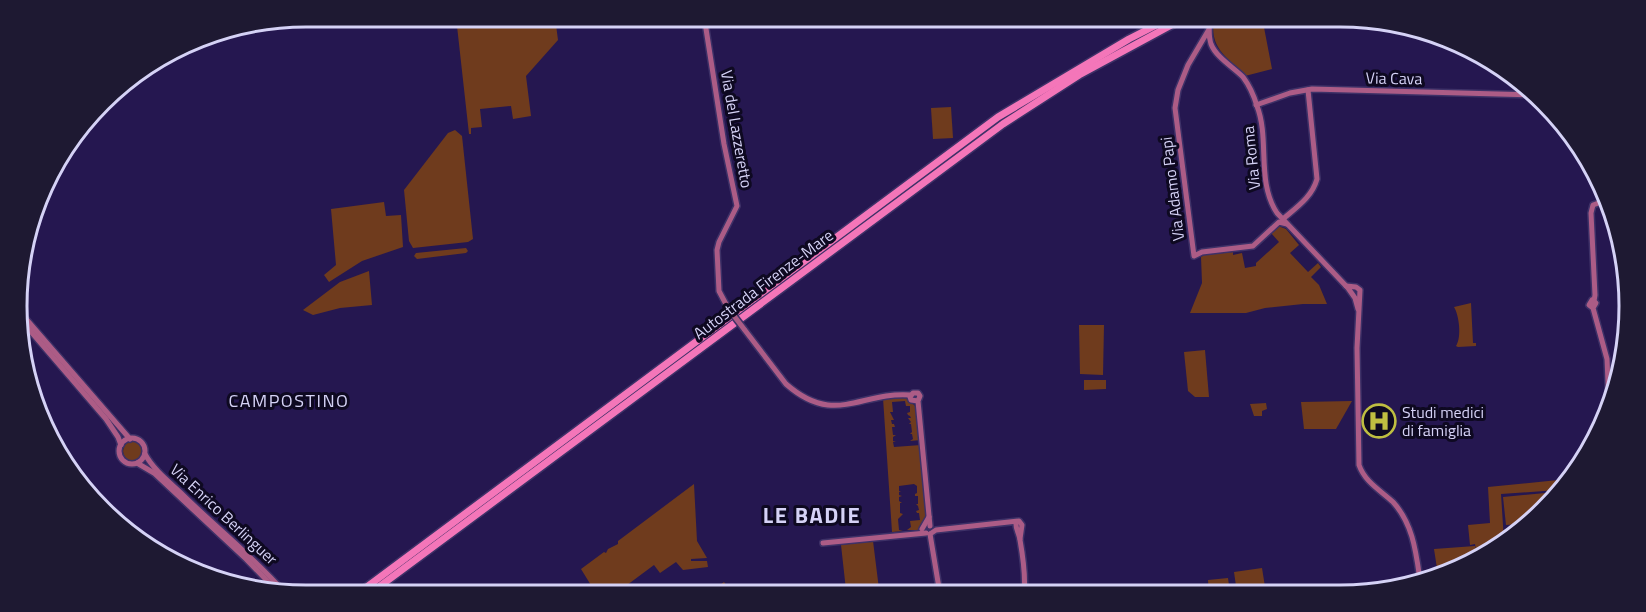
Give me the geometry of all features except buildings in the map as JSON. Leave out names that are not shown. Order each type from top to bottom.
[{"type":"highway","name":"Autostrada Firenze-Mare","points":[[369,585],[998,117],[1153,27]]},
{"type":"highway","name":"Autostrada Firenze-Mare","points":[[381,585],[1003,124],[1078,75],[1167,27]]},
{"type":"street","name":"Via del Lazzeretto","points":[[706,27],[724,144],[737,206],[717,250],[719,291],[728,308],[786,384],[812,401],[843,406],[883,396],[919,394],[920,398],[917,403],[929,530]]},
{"type":"street","name":"Via Adamo Papi","points":[[1209,29],[1188,65],[1178,90],[1175,108],[1194,256],[1202,252],[1253,246],[1281,220]]},
{"type":"street","name":"Via Roma","points":[[1209,29],[1214,48],[1245,80],[1256,105],[1261,120],[1267,190],[1277,213],[1281,220],[1354,292],[1358,309],[1359,465],[1365,477],[1395,505],[1409,526],[1415,545],[1419,573]]},
{"type":"street","points":[[1198,48],[1206,45],[1214,48]]},
{"type":"street","points":[[1281,220],[1308,197],[1317,178],[1308,90]]},
{"type":"street","name":"Via Cava","points":[[1256,105],[1280,96],[1308,90],[1522,95]]},
{"type":"street","points":[[1599,203],[1593,205],[1592,209],[1594,300],[1596,303],[1593,308],[1607,359],[1608,382]]},
{"type":"street","name":"Via Enrico Berlinguer","points":[[28,321],[130,439],[138,439],[142,443],[150,463],[249,555],[276,583]]},
{"type":"street","name":"Via Enrico Berlinguer","points":[[28,328],[106,419],[118,437],[123,460],[130,464],[137,463],[154,473],[269,583]]},
{"type":"street","points":[[121,445],[130,439]]},
{"type":"street","points":[[137,463],[145,454]]},
{"type":"street","points":[[823,543],[1007,522],[1017,526],[1025,585]]},
{"type":"street","points":[[929,530],[938,585]]},
{"type":"shaded area","points":[[457,27],[556,27],[558,40],[526,76],[531,116],[513,119],[511,106],[480,109],[482,127],[471,128],[471,134],[469,134]]},
{"type":"shaded area","points":[[1264,27],[1272,69],[1245,76],[1216,44],[1213,28]]},
{"type":"shaded area","points":[[951,107],[953,138],[933,139],[931,108]]},
{"type":"shaded area","points":[[455,130],[462,136],[473,239],[468,242],[413,248],[409,241],[404,190],[448,133]]},
{"type":"shaded area","points":[[384,202],[386,216],[401,215],[403,247],[362,261],[329,282],[324,275],[336,265],[331,209]]},
{"type":"shaded area","points":[[1278,226],[1286,229],[1299,245],[1290,253],[1308,272],[1318,263],[1321,267],[1311,277],[1319,285],[1327,304],[1265,308],[1246,313],[1190,313],[1202,283],[1201,257],[1233,252],[1233,255],[1242,253],[1245,268],[1256,266],[1256,263],[1279,242],[1271,233]]},
{"type":"shaded area","points":[[466,248],[468,251],[466,253],[417,259],[414,256],[416,253]]},
{"type":"shaded area","points":[[369,271],[372,305],[340,308],[313,315],[303,310],[340,282]]},
{"type":"shaded area","points":[[1471,303],[1473,343],[1476,343],[1476,346],[1458,347],[1456,346],[1459,326],[1454,307]]},
{"type":"shaded area","points":[[1079,325],[1104,325],[1103,375],[1080,374]]},
{"type":"shaded area","points":[[1205,350],[1209,397],[1195,397],[1188,391],[1184,352]]},
{"type":"shaded area","points":[[1084,380],[1106,380],[1106,389],[1084,390]]},
{"type":"shaded area","points":[[906,397],[916,407],[921,440],[910,441],[913,439],[910,434],[912,432],[911,424],[909,424],[911,422],[908,418],[911,418],[907,413],[910,412],[910,406],[906,406],[905,401],[892,402],[893,412],[890,412],[894,420],[891,420],[892,424],[895,427],[892,427],[893,435],[896,435],[893,441],[896,442],[893,442],[894,447],[921,445],[926,516],[919,530],[907,530],[911,527],[910,521],[920,520],[919,513],[916,511],[919,510],[916,504],[918,504],[918,496],[915,496],[917,486],[914,484],[899,486],[901,492],[899,495],[902,496],[899,497],[902,503],[900,503],[900,513],[903,514],[898,519],[899,530],[903,531],[892,532],[883,398]]},
{"type":"shaded area","points":[[1352,401],[1336,429],[1304,429],[1301,402]]},
{"type":"shaded area","points":[[1266,403],[1267,409],[1262,411],[1262,416],[1254,416],[1250,404]]},
{"type":"shaded area","points":[[133,441],[140,444],[143,451],[140,458],[133,461],[126,458],[123,451],[126,444]]},
{"type":"shaded area","points":[[1558,480],[1549,491],[1501,494],[1503,532],[1476,550],[1475,544],[1470,545],[1468,525],[1490,523],[1488,487]]},
{"type":"shaded area","points":[[694,484],[697,541],[707,558],[691,559],[691,561],[707,561],[708,567],[683,570],[676,562],[660,573],[654,565],[627,585],[591,585],[581,569],[618,544],[618,541]]},
{"type":"shaded area","points":[[1547,493],[1513,524],[1506,525],[1503,497]]},
{"type":"shaded area","points":[[873,541],[878,585],[845,585],[841,545]]},
{"type":"shaded area","points":[[1475,546],[1475,550],[1437,568],[1434,549]]},
{"type":"shaded area","points":[[1262,568],[1265,585],[1236,585],[1234,572]]},
{"type":"shaded area","points":[[1228,578],[1229,585],[1208,585],[1208,580]]},
{"type":"place","name":"Studi medici di famiglia","points":[[1379,421]]},
{"type":"district","name":"CAMPOSTINO","points":[[289,401]]},
{"type":"district","name":"LE BADIE","points":[[812,515]]}]
